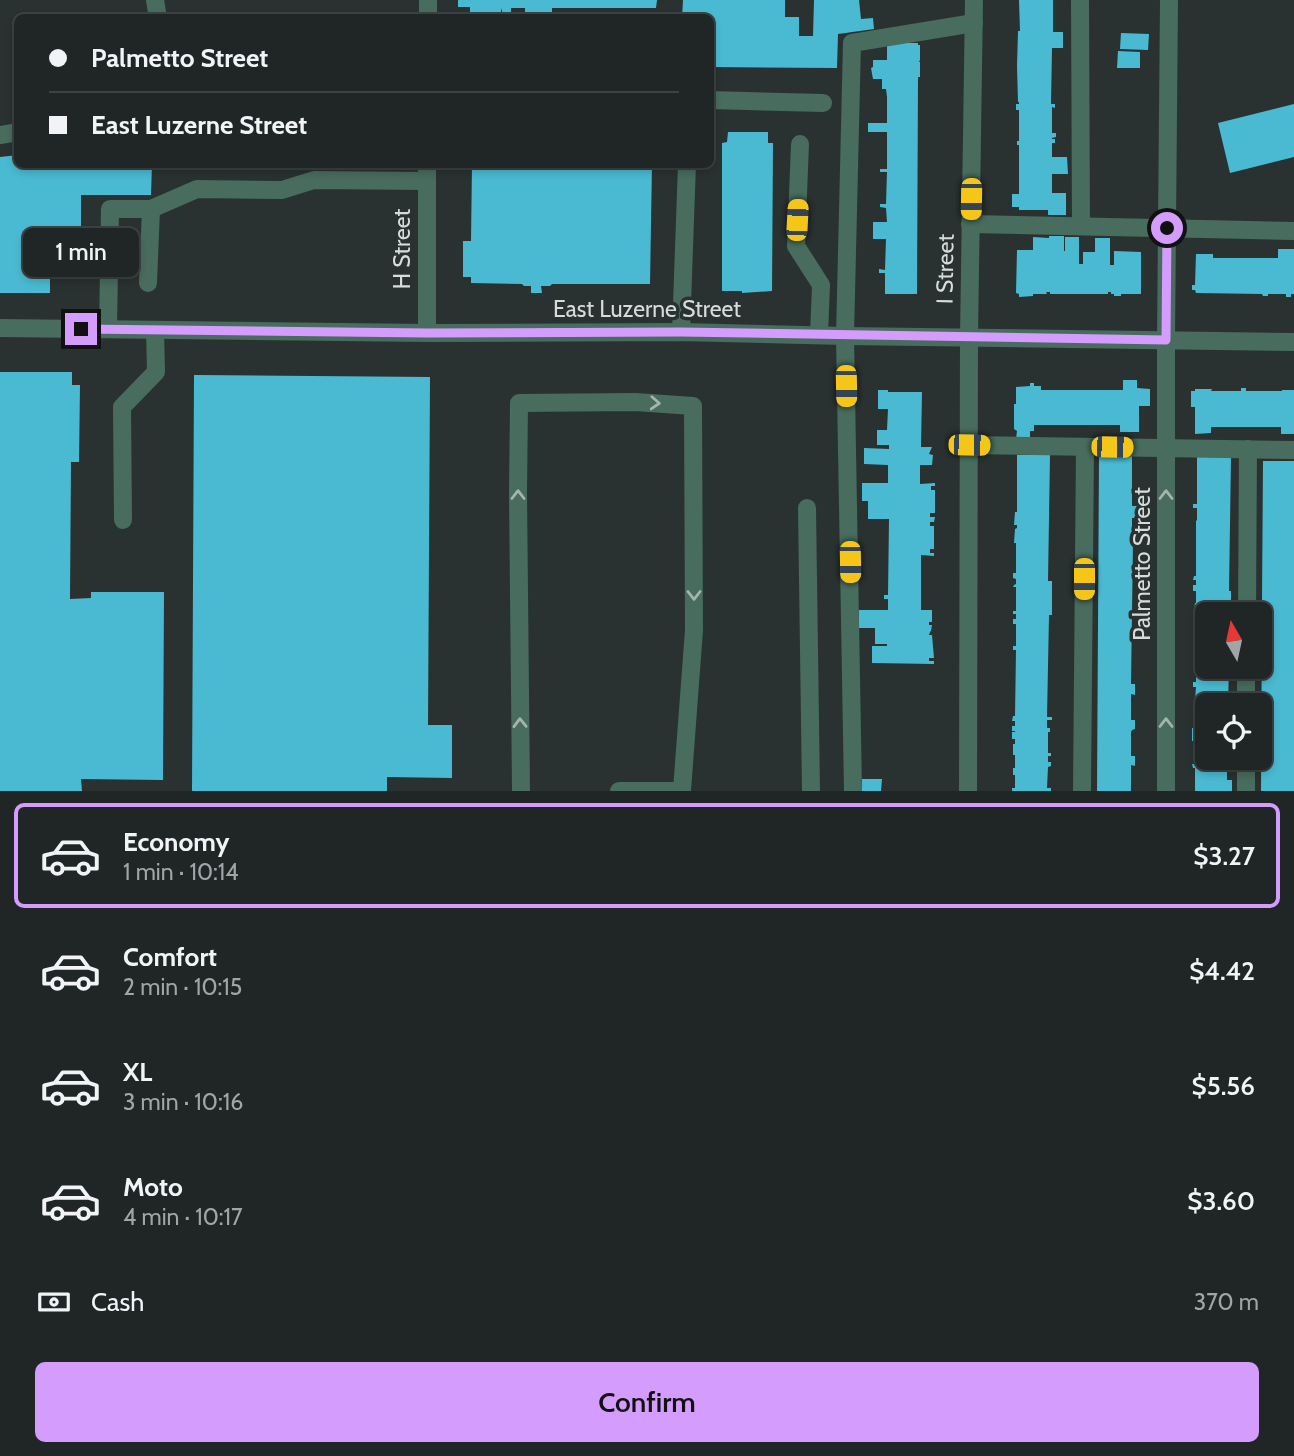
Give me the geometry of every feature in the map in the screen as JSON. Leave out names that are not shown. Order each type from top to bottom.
[{"type":"street","name":"I Street","points":[[968,791],[969,337],[974,0]]},
{"type":"street","points":[[1080,0],[1081,226]]},
{"type":"street","name":"Palmetto Street","points":[[1166,791],[1169,0]]},
{"type":"street","points":[[853,791],[845,336],[852,43],[974,23]]},
{"type":"street","points":[[714,100],[823,103]]},
{"type":"street","points":[[800,144],[796,246],[821,285],[819,335]]},
{"type":"street","points":[[681,332],[687,168]]},
{"type":"street","points":[[108,329],[110,208],[151,209],[197,189],[282,190],[314,180],[427,173]]},
{"type":"street","name":"H Street","points":[[427,173],[427,333]]},
{"type":"street","points":[[148,283],[151,209]]},
{"type":"street","points":[[971,224],[1294,230]]},
{"type":"street","name":"East Luzerne Street","points":[[0,328],[427,333],[681,332],[1294,342]]},
{"type":"street","points":[[123,520],[122,407],[156,372],[155,330]]},
{"type":"street","points":[[521,791],[519,403],[635,402],[693,406],[694,630],[682,791],[620,791]]},
{"type":"street","points":[[969,445],[1294,450]]},
{"type":"street","points":[[1082,791],[1085,447]]},
{"type":"street","points":[[1247,602],[1248,449]]},
{"type":"street","points":[[807,508],[811,791]]},
{"type":"street","points":[[1246,770],[1246,791]]},
{"type":"building","points":[[458,0],[657,0],[656,8],[552,8],[552,14],[525,14],[525,8],[511,8],[511,14],[502,14],[502,8],[500,14],[470,14],[470,7],[458,7]]},
{"type":"building","points":[[683,0],[785,0],[785,17],[799,17],[799,36],[813,36],[814,0],[859,0],[861,19],[873,18],[874,29],[838,34],[837,68],[714,67],[714,14],[682,14]]},
{"type":"building","points":[[1019,0],[1053,0],[1053,32],[1063,32],[1063,48],[1052,48],[1051,104],[1055,104],[1055,108],[1052,107],[1052,133],[1056,133],[1056,137],[1052,138],[1055,143],[1052,143],[1052,157],[1067,157],[1068,174],[1052,174],[1052,193],[1066,193],[1066,215],[1048,215],[1048,210],[1019,210],[1019,207],[1012,207],[1012,194],[1019,194],[1019,110],[1016,110],[1016,104],[1019,104]]},
{"type":"building","points":[[1121,33],[1149,34],[1148,50],[1120,49]]},
{"type":"building","points":[[887,43],[920,45],[917,294],[885,294],[885,273],[879,273],[879,269],[885,270],[886,239],[873,239],[873,222],[887,222],[886,208],[880,207],[880,204],[886,204],[887,172],[880,172],[880,169],[887,169],[887,132],[868,132],[868,123],[887,123],[887,97],[886,89],[882,89],[882,79],[873,79],[871,68],[873,60],[887,60]]},
{"type":"building","points":[[1118,51],[1140,52],[1140,68],[1117,68]]},
{"type":"building","points":[[1294,104],[1294,157],[1230,173],[1218,123]]},
{"type":"building","points":[[728,132],[768,132],[768,143],[773,143],[772,291],[722,291],[722,143],[727,142]]},
{"type":"building","points":[[14,155],[14,168],[152,168],[151,195],[81,195],[81,238],[51,238],[51,251],[68,251],[68,275],[50,275],[50,293],[0,293],[0,157]]},
{"type":"building","points":[[472,168],[652,168],[650,284],[552,284],[541,286],[542,293],[531,293],[531,286],[522,284],[471,283],[471,277],[463,277],[463,241],[471,241]]},
{"type":"building","points":[[1064,236],[1064,251],[1065,237],[1079,237],[1079,264],[1083,264],[1083,252],[1095,252],[1095,238],[1110,238],[1110,265],[1114,265],[1114,251],[1141,252],[1141,294],[1114,296],[1111,292],[1046,292],[1047,294],[1019,297],[1016,293],[1017,250],[1033,250],[1033,237]]},
{"type":"building","points":[[1278,249],[1294,249],[1294,294],[1291,294],[1291,297],[1286,297],[1286,294],[1263,296],[1196,293],[1192,290],[1192,285],[1195,285],[1196,254],[1213,254],[1213,258],[1278,258]]},
{"type":"building","points":[[0,372],[72,372],[72,385],[80,385],[79,462],[71,462],[70,599],[91,598],[91,592],[164,592],[163,780],[81,779],[82,791],[0,791]]},
{"type":"building","points":[[194,375],[430,377],[428,725],[452,725],[452,778],[387,777],[387,791],[192,791]]},
{"type":"building","points":[[1123,380],[1137,380],[1137,388],[1150,389],[1150,406],[1139,406],[1139,432],[1120,432],[1120,425],[1034,425],[1034,431],[1030,431],[1030,439],[1016,439],[1016,387],[1034,383],[1034,386],[1041,386],[1041,390],[1123,390]]},
{"type":"building","points":[[1241,388],[1246,388],[1246,391],[1294,390],[1294,434],[1281,434],[1281,427],[1211,427],[1211,433],[1195,434],[1195,407],[1191,407],[1191,391],[1241,391]]},
{"type":"building","points":[[878,390],[922,392],[921,447],[932,447],[929,454],[933,455],[932,465],[920,465],[920,484],[935,483],[931,490],[935,490],[935,513],[930,513],[930,517],[935,517],[934,522],[930,522],[930,526],[934,526],[934,549],[930,549],[930,553],[934,553],[934,556],[921,555],[921,610],[932,610],[929,635],[932,635],[934,658],[929,658],[929,661],[934,661],[934,664],[872,663],[872,646],[887,644],[875,644],[875,628],[859,628],[859,610],[888,610],[888,599],[884,599],[884,595],[888,595],[889,519],[868,519],[868,501],[862,501],[862,483],[888,483],[888,465],[864,464],[864,448],[889,449],[889,445],[877,445],[877,430],[887,430],[888,409],[878,409]]},
{"type":"building","points":[[1017,455],[1050,455],[1048,581],[1052,581],[1052,615],[1049,615],[1047,717],[1052,717],[1052,720],[1047,720],[1047,728],[1050,728],[1048,753],[1051,753],[1048,762],[1051,762],[1051,766],[1048,767],[1047,788],[1051,788],[1051,791],[1012,791],[1012,788],[1015,788],[1015,739],[1012,739],[1012,732],[1015,731],[1012,731],[1012,726],[1015,726],[1015,721],[1012,721],[1015,716],[1016,650],[1013,650],[1013,646],[1016,646],[1016,624],[1013,624],[1013,619],[1016,619],[1016,614],[1013,614],[1013,611],[1016,611],[1016,587],[1013,587],[1016,579],[1013,578],[1013,573],[1016,573],[1014,543],[1017,525],[1014,525],[1017,512]]},
{"type":"building","points":[[1099,456],[1132,456],[1132,506],[1137,506],[1137,518],[1132,518],[1131,684],[1135,684],[1135,695],[1131,694],[1131,720],[1135,720],[1135,729],[1131,732],[1131,756],[1135,756],[1135,766],[1131,765],[1131,791],[1097,791]]},
{"type":"building","points":[[1197,457],[1231,457],[1229,602],[1196,602],[1193,585],[1196,585],[1196,580],[1193,580],[1196,576],[1197,508],[1193,508],[1193,504],[1197,504]]},
{"type":"building","points":[[1263,461],[1294,461],[1294,791],[1261,791],[1261,770],[1272,770],[1272,693],[1262,693],[1262,679],[1272,679],[1272,602],[1262,602]]},
{"type":"building","points":[[1196,679],[1229,679],[1228,693],[1196,693],[1193,682],[1196,682]]},
{"type":"building","points":[[1192,728],[1195,728],[1195,741],[1192,741]]},
{"type":"building","points":[[1195,770],[1227,770],[1227,780],[1232,780],[1232,791],[1195,791]]},
{"type":"building","points":[[862,779],[882,779],[881,791],[862,791]]},
{"type":"route","points":[[81,329],[427,333],[681,332],[1166,340],[1167,228]]}]
